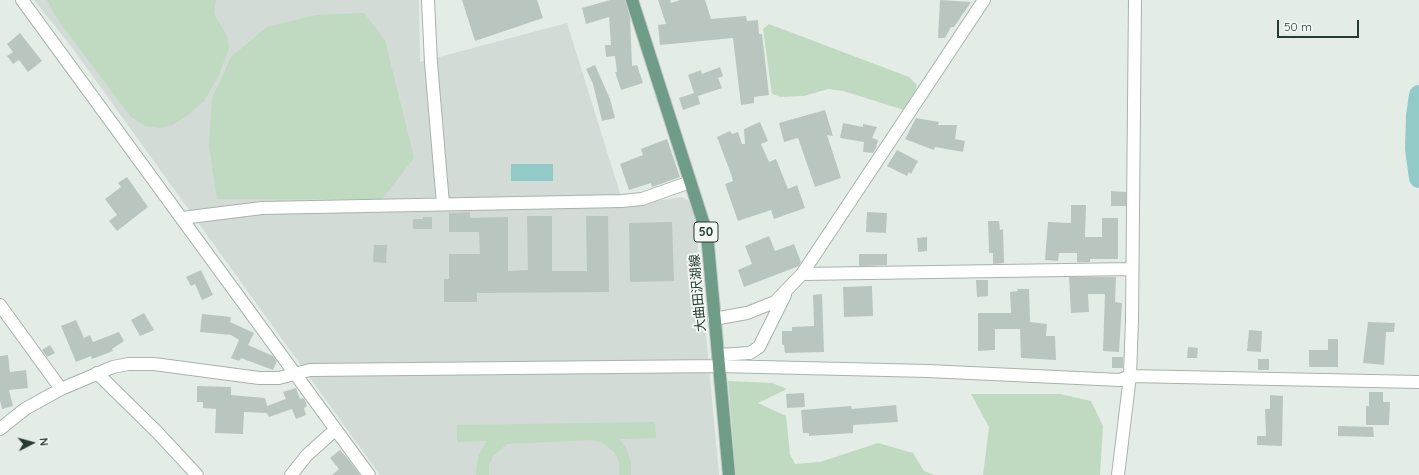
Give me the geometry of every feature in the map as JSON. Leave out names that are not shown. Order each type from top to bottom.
[{"type":"main road","name":"大曲田沢湖線","points":[[632,0],[707,234],[729,475]]},
{"type":"street","points":[[22,0],[369,475]]},
{"type":"street","points":[[428,0],[431,63],[443,204]]},
{"type":"street","points":[[714,319],[747,313],[775,302],[802,274],[984,0]]},
{"type":"street","points":[[1118,475],[1130,376],[1135,0]]},
{"type":"street","points":[[182,218],[262,208],[622,201],[642,199],[690,182]]},
{"type":"street","points":[[802,274],[1132,269]]},
{"type":"street","points":[[718,361],[750,353],[759,347],[788,289]]},
{"type":"street","points":[[0,305],[62,389]]},
{"type":"street","points":[[0,429],[25,409],[62,389],[97,373],[113,367],[128,364],[154,364],[259,378],[279,378],[310,370],[718,361],[1120,380],[1130,376],[1419,382]]},
{"type":"street","points":[[97,373],[157,432],[197,475]]},
{"type":"street","points":[[291,475],[307,455],[335,430]]},
{"type":"shaded area","points":[[34,0],[419,0],[420,62],[567,23],[624,206],[681,197],[694,205],[719,475],[380,475],[73,49]]},
{"type":"green space","points":[[47,0],[216,0],[214,14],[227,36],[229,48],[219,75],[204,101],[187,116],[172,125],[160,128],[145,126],[131,117],[58,20]]},
{"type":"green space","points":[[364,13],[385,40],[414,158],[382,199],[217,199],[209,146],[212,98],[231,57],[267,27],[316,15]]},
{"type":"green space","points":[[769,24],[909,77],[917,85],[915,93],[904,109],[843,91],[828,89],[804,96],[781,97],[772,94],[763,29]]},
{"type":"green space","points":[[728,381],[772,383],[787,389],[758,403],[786,416],[790,454],[795,464],[820,462],[878,443],[913,453],[924,471],[934,475],[736,475]]},
{"type":"green space","points":[[971,394],[1060,394],[1091,401],[1103,426],[1100,475],[983,475],[989,427]]},
{"type":"green space","points":[[655,422],[656,438],[619,439],[626,448],[631,461],[631,475],[619,475],[619,463],[615,453],[602,442],[591,440],[507,444],[494,455],[489,465],[489,475],[476,475],[478,457],[487,441],[457,442],[457,425]]},
{"type":"water","points":[[511,164],[553,164],[553,181],[511,181]]},
{"type":"building","points":[[462,0],[537,0],[543,18],[475,41]]},
{"type":"building","points":[[610,0],[625,0],[630,17],[632,66],[637,65],[643,83],[621,90],[615,72],[617,72],[615,56],[606,57],[605,45],[611,45],[609,17],[586,24],[582,8]]},
{"type":"building","points":[[658,0],[670,0],[671,3],[680,0],[705,0],[711,19],[746,16],[747,21],[758,20],[759,34],[762,34],[769,95],[754,97],[754,103],[741,105],[733,38],[660,45],[658,25],[666,24]]},
{"type":"building","points":[[940,0],[971,2],[954,27],[951,27],[945,38],[938,38]]},
{"type":"building","points":[[20,33],[42,61],[28,72],[19,60],[13,64],[7,56],[13,52],[7,44]]},
{"type":"building","points":[[595,65],[610,99],[615,118],[602,121],[593,84],[586,69]]},
{"type":"building","points":[[720,67],[723,76],[718,78],[722,88],[698,96],[700,104],[683,110],[679,98],[694,93],[688,75],[701,70],[702,74]]},
{"type":"building","points":[[825,110],[833,136],[827,135],[841,178],[815,187],[798,138],[784,142],[779,123]]},
{"type":"building","points":[[916,118],[939,122],[938,125],[957,125],[955,139],[965,141],[963,152],[935,147],[934,150],[905,139]]},
{"type":"building","points":[[760,122],[768,141],[761,144],[769,162],[776,159],[788,189],[797,185],[805,208],[774,219],[771,210],[738,221],[725,184],[733,181],[717,137],[730,131],[732,134],[738,132],[742,144],[745,144],[744,129]]},
{"type":"building","points":[[843,123],[863,127],[863,124],[877,127],[872,138],[878,140],[873,153],[863,152],[864,142],[840,138]]},
{"type":"building","points":[[667,139],[680,177],[652,187],[651,183],[629,190],[620,164],[643,155],[641,149]]},
{"type":"building","points":[[897,150],[918,161],[911,174],[909,172],[907,176],[887,166]]},
{"type":"building","points":[[127,177],[148,207],[117,231],[109,221],[117,215],[105,199],[121,187],[118,183]]},
{"type":"building","points":[[1111,191],[1126,192],[1126,206],[1111,206]]},
{"type":"building","points":[[1071,205],[1086,205],[1085,237],[1102,237],[1102,218],[1118,218],[1118,259],[1090,259],[1090,262],[1077,262],[1077,253],[1059,253],[1058,261],[1045,260],[1048,222],[1071,223]]},
{"type":"building","points":[[470,212],[470,218],[508,217],[508,271],[528,270],[527,216],[552,216],[552,271],[587,271],[586,216],[608,216],[609,292],[477,293],[477,302],[444,302],[444,279],[449,279],[449,254],[480,254],[479,232],[449,232],[449,213]]},
{"type":"building","points":[[867,212],[887,213],[886,233],[866,232]]},
{"type":"building","points":[[423,217],[432,217],[432,229],[413,229],[413,219],[423,219]]},
{"type":"building","points":[[988,221],[999,221],[1000,230],[1003,229],[1004,263],[993,264],[993,253],[989,253]]},
{"type":"building","points":[[672,222],[674,281],[630,282],[629,223]]},
{"type":"building","points":[[769,236],[775,251],[794,244],[801,262],[799,266],[744,287],[738,270],[752,264],[745,246]]},
{"type":"building","points":[[927,237],[927,251],[918,252],[917,238]]},
{"type":"building","points":[[374,245],[387,245],[386,263],[373,262]]},
{"type":"building","points":[[859,254],[887,254],[887,265],[859,266]]},
{"type":"building","points":[[201,270],[213,295],[202,300],[195,284],[191,286],[186,277]]},
{"type":"building","points":[[1069,277],[1116,277],[1115,302],[1122,303],[1119,352],[1103,351],[1105,294],[1088,294],[1089,312],[1071,313]]},
{"type":"building","points":[[976,280],[988,280],[988,296],[977,297]]},
{"type":"building","points":[[872,286],[873,316],[844,317],[843,287]]},
{"type":"building","points":[[1017,289],[1029,289],[1030,322],[1047,324],[1046,336],[1055,336],[1056,360],[1021,358],[1020,329],[995,329],[995,350],[978,351],[978,313],[1011,313],[1010,292],[1018,291]]},
{"type":"building","points":[[822,294],[824,352],[785,353],[784,345],[782,345],[782,331],[792,331],[792,327],[814,326],[813,295]]},
{"type":"building","points":[[144,313],[154,330],[140,336],[131,320]]},
{"type":"building","points":[[202,314],[231,317],[230,322],[254,333],[248,345],[273,356],[277,361],[273,370],[241,358],[239,361],[231,358],[239,340],[231,335],[200,332]]},
{"type":"building","points":[[76,320],[84,338],[90,335],[93,342],[119,332],[124,341],[112,349],[113,351],[92,359],[91,356],[76,362],[61,326]]},
{"type":"building","points":[[1368,322],[1395,323],[1394,332],[1386,332],[1384,365],[1363,363]]},
{"type":"building","points":[[1249,330],[1262,331],[1261,352],[1247,351]]},
{"type":"building","points":[[1328,339],[1338,339],[1338,367],[1309,367],[1309,350],[1328,350]]},
{"type":"building","points":[[50,345],[55,353],[47,357],[42,350]]},
{"type":"building","points":[[1188,347],[1198,348],[1197,358],[1187,358]]},
{"type":"building","points":[[8,355],[10,372],[26,370],[28,388],[9,390],[13,406],[2,409],[0,400],[0,356]]},
{"type":"building","points":[[1112,357],[1123,357],[1123,368],[1112,368]]},
{"type":"building","points":[[1258,359],[1269,359],[1269,370],[1258,370]]},
{"type":"building","points":[[197,386],[231,387],[231,395],[265,398],[267,406],[286,399],[283,392],[296,388],[300,399],[303,398],[305,400],[307,406],[304,408],[306,415],[296,419],[292,409],[269,417],[267,413],[244,412],[243,434],[215,433],[216,409],[203,408],[203,402],[197,402]]},
{"type":"building","points":[[1369,392],[1383,392],[1383,402],[1390,402],[1389,425],[1366,425],[1366,406],[1369,406]]},
{"type":"building","points":[[804,393],[805,407],[787,408],[786,394]]},
{"type":"building","points":[[1270,395],[1283,396],[1282,446],[1257,445],[1257,436],[1266,436],[1265,409],[1270,409]]},
{"type":"building","points":[[896,405],[898,422],[853,425],[853,433],[809,436],[809,433],[803,433],[801,410],[851,406],[852,409]]},
{"type":"building","points":[[1338,426],[1373,427],[1374,437],[1338,436]]},
{"type":"building","points":[[340,450],[360,475],[332,475],[339,469],[330,458]]},
{"type":"waterway","points":[[1419,95],[1416,116],[1415,149],[1419,178]]}]
